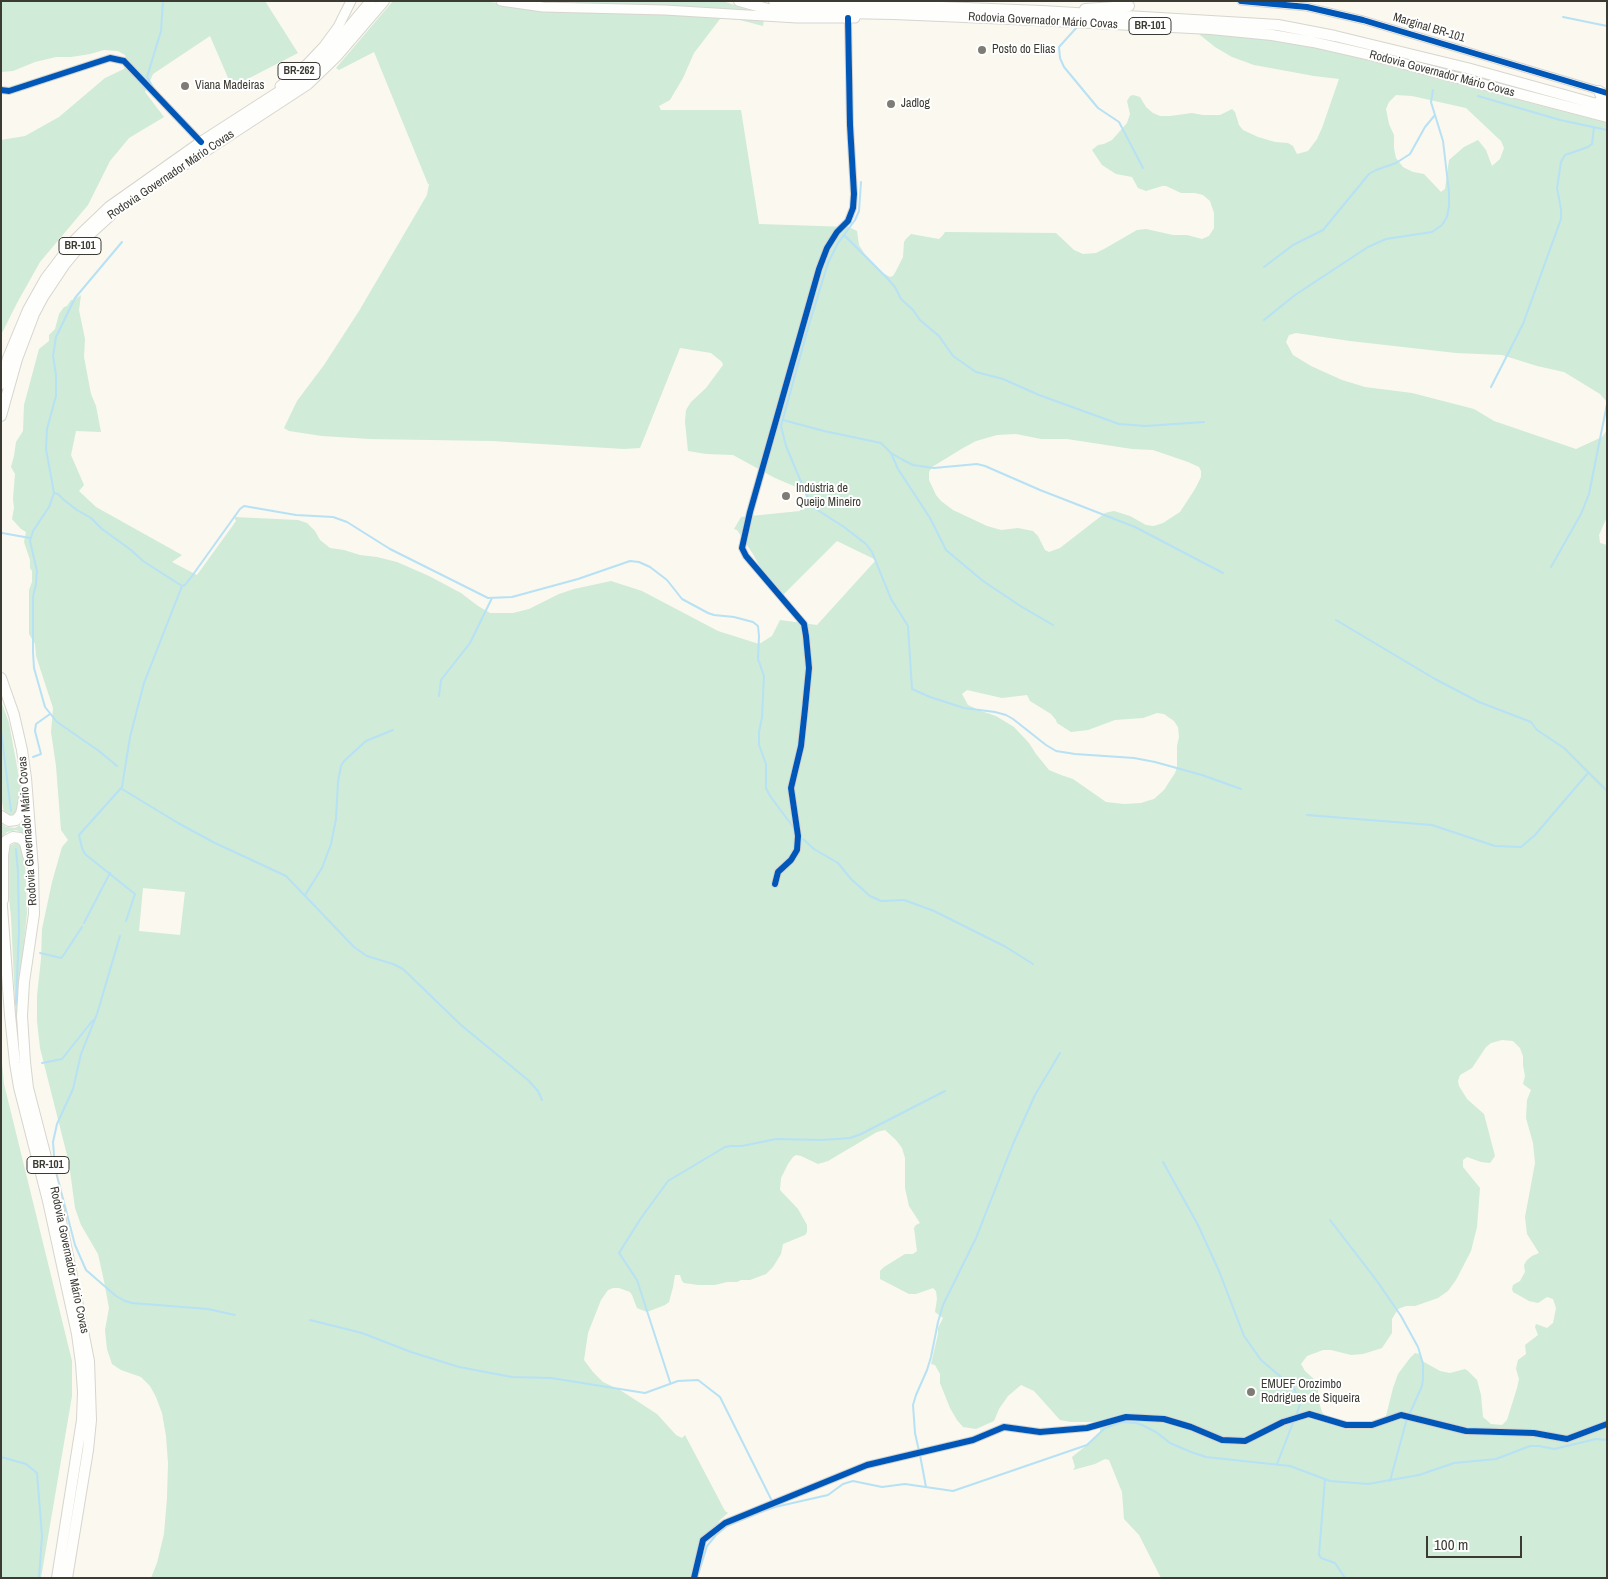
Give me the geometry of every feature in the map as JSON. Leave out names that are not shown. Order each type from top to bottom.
[{"type":"highway","name":"BR-262","points":[[228,125],[271,94],[315,56],[338,27],[351,1]]},
{"type":"highway","name":"Rodovia Governador Mário Covas","points":[[1,384],[8,358],[28,310],[46,278],[74,241],[109,207],[201,142],[292,85],[330,51],[371,1]]},
{"type":"highway","name":"Rodovia Governador Mário Covas","points":[[1,416],[17,359],[34,314],[65,264],[90,234],[126,203],[308,84],[336,57],[384,1]]},
{"type":"highway","points":[[501,1],[543,7],[665,10],[797,18],[848,18],[894,14]]},
{"type":"highway","name":"Rodovia Governador Mário Covas","points":[[739,1],[768,10],[790,12],[894,14],[1211,29],[1272,34],[1370,55],[1607,117]]},
{"type":"highway","name":"Rodovia Governador Mário Covas","points":[[774,1],[1042,11],[1263,23],[1335,36],[1467,68],[1604,106]]},
{"type":"highway","points":[[865,4],[905,1]]},
{"type":"highway","points":[[1042,11],[1129,6]]},
{"type":"highway","points":[[1603,92],[1604,106]]},
{"type":"highway","name":"Rodovia Governador Mário Covas","points":[[1,678],[14,715],[22,750],[33,869],[34,914],[24,982],[22,1016],[22,1038],[28,1088],[62,1222],[89,1361],[91,1420],[88,1450],[67,1578]]},
{"type":"highway","points":[[1,816],[6,820],[13,821],[21,814],[24,790],[22,750]]},
{"type":"highway","points":[[3,918],[4,846],[7,840],[13,837],[20,838],[26,847],[34,914]]},
{"type":"highway","name":"Rodovia Governador Mário Covas","points":[[1,893],[16,1071],[78,1334],[81,1363],[82,1420],[57,1578]]},
{"type":"highway","points":[[72,1578],[77,1544],[78,1510]]},
{"type":"street","name":"Marginal BR-101","points":[[1241,1],[1308,4],[1603,92]]},
{"type":"street","points":[[775,884],[778,872],[791,860],[798,850],[798,836],[791,788],[801,746],[809,668],[804,624],[746,556],[742,548],[750,512],[819,269],[827,248],[837,232],[848,221],[853,208],[848,18]]},
{"type":"street","points":[[1,90],[9,91],[110,58],[124,61],[201,142]]},
{"type":"street","points":[[694,1578],[703,1540],[725,1523],[867,1466],[973,1440],[1004,1427],[1040,1432],[1086,1428],[1126,1417],[1164,1419],[1191,1427],[1222,1440],[1245,1441],[1283,1422],[1309,1414],[1346,1425],[1372,1425],[1401,1415],[1466,1431],[1534,1433],[1567,1439],[1607,1424]]},
{"type":"green space","points":[[1,1],[265,1],[298,53],[232,87],[210,36],[153,74],[145,92],[164,117],[129,138],[110,161],[88,205],[40,262],[1,335],[1,140],[25,136],[59,117],[105,78],[124,69],[127,62],[125,55],[118,51],[104,50],[71,57],[56,57],[35,62],[13,71],[1,72]]},
{"type":"green space","points":[[393,1],[486,1],[532,10],[652,12],[764,19],[763,26],[736,19],[720,19],[694,53],[683,78],[670,100],[659,106],[661,110],[741,110],[759,224],[848,227],[853,229],[857,231],[859,245],[864,253],[883,273],[890,277],[893,276],[903,257],[904,242],[911,234],[939,239],[945,232],[1056,233],[1074,250],[1083,254],[1096,253],[1137,230],[1146,229],[1202,239],[1209,236],[1214,228],[1214,213],[1210,201],[1203,195],[1181,193],[1166,186],[1146,191],[1138,188],[1132,177],[1116,174],[1102,165],[1092,150],[1098,145],[1112,140],[1127,123],[1130,114],[1127,101],[1130,96],[1140,97],[1146,107],[1160,116],[1192,113],[1220,115],[1232,109],[1243,130],[1275,142],[1288,143],[1293,146],[1297,154],[1308,151],[1317,139],[1339,79],[1254,65],[1232,57],[1215,47],[1195,31],[1305,44],[1607,123],[1607,402],[1600,394],[1564,372],[1502,355],[1456,353],[1296,333],[1289,335],[1286,342],[1293,355],[1311,366],[1342,380],[1365,387],[1412,393],[1474,409],[1494,421],[1576,449],[1602,437],[1607,430],[1607,517],[1599,535],[1600,543],[1607,545],[1607,1578],[1161,1578],[1139,1535],[1124,1519],[1122,1492],[1109,1460],[1105,1459],[1073,1470],[1075,1467],[1072,1457],[1100,1432],[1100,1428],[1093,1422],[1060,1420],[1034,1391],[1021,1385],[1008,1396],[999,1409],[994,1421],[976,1429],[963,1427],[957,1420],[940,1383],[940,1374],[935,1365],[931,1364],[938,1328],[943,1318],[935,1312],[936,1291],[933,1288],[916,1294],[909,1294],[880,1279],[880,1271],[884,1267],[905,1254],[913,1254],[917,1251],[914,1228],[920,1223],[909,1206],[905,1188],[905,1158],[902,1148],[885,1130],[877,1132],[828,1161],[818,1164],[801,1156],[796,1155],[793,1157],[781,1178],[780,1190],[798,1209],[807,1225],[807,1232],[805,1235],[783,1244],[781,1254],[766,1274],[750,1280],[715,1285],[684,1283],[680,1275],[675,1275],[669,1302],[647,1312],[637,1308],[630,1292],[619,1288],[608,1290],[601,1300],[588,1333],[584,1360],[603,1382],[620,1390],[657,1414],[676,1435],[682,1438],[685,1435],[725,1511],[728,1513],[720,1520],[701,1549],[690,1578],[151,1578],[157,1563],[164,1534],[167,1498],[168,1463],[162,1413],[150,1386],[141,1377],[121,1370],[112,1364],[107,1349],[105,1330],[109,1308],[104,1281],[98,1254],[81,1225],[75,1208],[69,1163],[40,1048],[37,1021],[42,929],[62,847],[68,840],[61,830],[56,766],[51,732],[53,708],[36,656],[35,644],[29,634],[29,590],[32,582],[32,571],[24,542],[26,532],[12,519],[15,474],[11,467],[16,442],[23,431],[24,405],[39,349],[49,341],[49,335],[55,329],[59,314],[71,300],[81,295],[79,310],[85,339],[84,357],[101,432],[76,431],[71,455],[84,485],[79,491],[96,507],[182,555],[172,562],[197,575],[236,521],[234,517],[298,520],[307,523],[320,540],[330,548],[397,562],[461,593],[490,613],[513,613],[529,609],[559,594],[611,581],[642,591],[718,631],[759,644],[772,636],[780,620],[817,625],[876,560],[837,541],[781,597],[762,571],[737,530],[734,529],[741,517],[800,511],[808,492],[775,478],[733,455],[688,451],[685,422],[686,410],[723,365],[711,353],[680,348],[640,448],[624,449],[492,441],[370,439],[322,436],[289,431],[284,428],[297,401],[324,365],[359,311],[427,195],[429,184],[374,52],[339,70],[336,68]],"holes":[[[1396,95],[1412,96],[1466,108],[1501,141],[1504,148],[1500,159],[1492,166],[1486,150],[1478,140],[1464,147],[1449,160],[1445,189],[1441,192],[1424,174],[1413,172],[1403,167],[1396,158],[1394,135],[1389,124],[1386,109],[1389,102]],[[1016,434],[1041,439],[1067,439],[1132,449],[1153,450],[1199,467],[1201,477],[1180,512],[1163,523],[1154,526],[1146,525],[1130,516],[1114,511],[1105,513],[1060,548],[1049,552],[1045,550],[1038,536],[1033,531],[1018,528],[1001,530],[987,526],[953,510],[936,495],[929,480],[929,472],[932,467],[976,441],[997,435]],[[967,690],[1002,698],[1027,695],[1030,701],[1051,714],[1057,723],[1071,732],[1088,730],[1115,720],[1143,718],[1157,713],[1164,714],[1174,721],[1178,727],[1179,737],[1175,773],[1164,790],[1154,799],[1141,803],[1106,802],[1073,779],[1049,770],[1029,743],[1014,727],[996,716],[968,705],[962,694]],[[143,888],[185,892],[180,935],[139,931]],[[1502,1040],[1513,1041],[1520,1048],[1523,1056],[1525,1076],[1523,1084],[1531,1090],[1527,1100],[1526,1118],[1533,1143],[1535,1163],[1525,1217],[1527,1234],[1539,1253],[1527,1260],[1524,1265],[1525,1272],[1520,1281],[1513,1285],[1512,1289],[1513,1292],[1529,1301],[1538,1303],[1547,1297],[1553,1299],[1556,1308],[1553,1323],[1547,1328],[1536,1324],[1535,1327],[1538,1335],[1525,1345],[1526,1354],[1518,1360],[1516,1369],[1519,1379],[1517,1388],[1507,1420],[1502,1425],[1491,1424],[1483,1417],[1481,1395],[1477,1380],[1468,1371],[1465,1369],[1450,1373],[1440,1371],[1424,1362],[1419,1354],[1415,1353],[1398,1374],[1386,1416],[1367,1427],[1328,1419],[1322,1412],[1315,1380],[1305,1371],[1301,1364],[1307,1356],[1323,1350],[1351,1355],[1363,1354],[1382,1348],[1392,1333],[1392,1319],[1398,1309],[1406,1306],[1415,1306],[1438,1298],[1448,1291],[1471,1251],[1477,1227],[1480,1188],[1463,1167],[1463,1160],[1467,1157],[1490,1163],[1495,1156],[1484,1114],[1467,1099],[1458,1081],[1460,1075],[1472,1068],[1486,1047],[1491,1043]]]},
{"type":"green space","points":[[580,1],[723,1],[751,11],[567,4]]},
{"type":"green space","points":[[1,701],[9,723],[21,793],[18,811],[10,816],[4,812],[1,797]]},
{"type":"green space","points":[[25,820],[27,837],[16,830],[7,832],[1,838],[1,823],[6,827],[15,828]]},
{"type":"green space","points":[[16,843],[23,849],[25,859],[27,913],[16,1023],[11,917],[6,868],[10,846]]},
{"type":"green space","points":[[1,1053],[4,1084],[72,1361],[72,1396],[41,1578],[1,1578]]},
{"type":"waterway","points":[[154,89],[147,77],[161,31],[163,1]]},
{"type":"waterway","points":[[1563,17],[1607,26]]},
{"type":"waterway","points":[[1078,26],[1059,47],[1060,58],[1064,67],[1098,108],[1119,122],[1143,168]]},
{"type":"waterway","points":[[1264,320],[1295,295],[1368,247],[1386,239],[1432,232],[1442,225],[1447,217],[1449,192],[1443,141],[1431,102],[1433,90]]},
{"type":"waterway","points":[[1478,96],[1560,120],[1607,130]]},
{"type":"waterway","points":[[1264,267],[1293,245],[1323,230],[1369,174],[1396,163],[1410,154],[1425,127],[1435,115]]},
{"type":"waterway","points":[[1491,387],[1523,324],[1561,219],[1557,188],[1561,162],[1565,155],[1592,144],[1594,127]]},
{"type":"waterway","points":[[861,182],[859,211],[855,220],[838,243],[828,263],[781,426],[786,446],[809,501],[816,509],[866,544],[872,552],[891,599],[908,626],[912,689],[964,708],[1006,715],[1056,751],[1134,758],[1155,762],[1202,775],[1241,789]]},
{"type":"waterway","points":[[844,235],[887,278],[895,287],[901,299],[913,310],[920,320],[939,336],[953,356],[976,372],[1003,379],[1039,395],[1119,424],[1146,426],[1204,422]]},
{"type":"waterway","points":[[117,766],[57,722],[45,707],[34,668],[33,597],[37,571],[30,541],[33,531],[49,507],[54,493],[46,449],[47,429],[56,396],[56,375],[53,356],[56,337],[75,298],[122,242]]},
{"type":"waterway","points":[[1551,567],[1581,514],[1589,494],[1607,404]]},
{"type":"waterway","points":[[783,420],[881,443],[891,453],[913,465],[934,468],[977,464],[985,466],[1040,490],[1135,527],[1223,573]]},
{"type":"waterway","points":[[891,453],[898,469],[930,518],[946,550],[983,581],[1053,625]]},
{"type":"waterway","points":[[54,493],[91,518],[143,561],[182,586]]},
{"type":"waterway","points":[[126,921],[135,894],[85,854],[79,835],[122,787],[130,737],[144,683],[182,586],[192,576],[244,506],[296,515],[333,517],[347,522],[390,549],[488,598],[512,597],[578,579],[630,561],[639,562],[650,567],[667,580],[682,599],[708,613],[753,622],[758,626],[758,659],[764,676],[759,745],[766,764],[766,788],[794,828]]},
{"type":"waterway","points":[[2,533],[30,538]]},
{"type":"waterway","points":[[439,696],[441,680],[470,643],[492,598]]},
{"type":"waterway","points":[[1336,620],[1435,679],[1479,702],[1531,722],[1537,730],[1564,748],[1607,791]]},
{"type":"waterway","points":[[33,757],[41,754],[35,731],[36,724],[50,714]]},
{"type":"waterway","points":[[1,730],[11,811]]},
{"type":"waterway","points":[[305,895],[322,868],[331,844],[336,819],[338,781],[341,766],[366,741],[393,730]]},
{"type":"waterway","points":[[1307,815],[1432,825],[1495,846],[1521,847],[1535,835],[1588,773]]},
{"type":"waterway","points":[[122,789],[213,842],[286,876],[354,947],[367,956],[403,969],[461,1025],[528,1080],[538,1091],[542,1100]]},
{"type":"waterway","points":[[803,839],[814,849],[838,863],[851,879],[870,896],[881,901],[904,900],[934,911],[1006,947],[1033,964]]},
{"type":"waterway","points":[[16,849],[19,930],[16,1004]]},
{"type":"waterway","points":[[84,923],[110,873]]},
{"type":"waterway","points":[[40,953],[61,958],[82,927]]},
{"type":"waterway","points":[[120,936],[97,1014],[81,1054],[73,1089],[57,1124],[53,1142],[55,1168],[75,1245],[86,1270],[116,1296],[125,1301],[208,1309],[235,1315]]},
{"type":"waterway","points":[[42,1063],[62,1059],[93,1020]]},
{"type":"waterway","points":[[919,1451],[915,1433],[913,1405],[931,1357],[943,1305],[976,1238],[1013,1144],[1035,1095],[1060,1053]]},
{"type":"waterway","points":[[670,1382],[637,1280],[619,1253],[641,1218],[668,1181],[725,1147],[742,1146],[776,1139],[820,1140],[850,1138],[945,1091]]},
{"type":"waterway","points":[[1163,1162],[1198,1225],[1219,1271],[1244,1336],[1261,1360],[1294,1388],[1300,1404],[1296,1416]]},
{"type":"waterway","points":[[1330,1220],[1377,1281],[1401,1316],[1418,1347],[1423,1364],[1422,1386],[1406,1422],[1390,1481]]},
{"type":"waterway","points":[[310,1320],[362,1333],[411,1352],[459,1367],[512,1377],[551,1378],[645,1393],[678,1381],[698,1380],[720,1397],[773,1503]]},
{"type":"waterway","points":[[1277,1464],[1294,1420]]},
{"type":"waterway","points":[[697,1578],[707,1546],[716,1535],[727,1526],[761,1512],[828,1495],[843,1484],[853,1481],[882,1487],[905,1484],[953,1491],[1087,1445],[1105,1428],[1122,1422],[1142,1425],[1156,1432],[1170,1443],[1206,1457],[1290,1466],[1330,1481],[1368,1484],[1419,1475],[1454,1463],[1496,1459],[1530,1446],[1554,1449],[1596,1439],[1607,1440]]},
{"type":"waterway","points":[[920,1455],[926,1487]]},
{"type":"waterway","points":[[1,1457],[26,1464],[37,1473],[42,1536],[39,1578]]},
{"type":"waterway","points":[[1325,1479],[1319,1555],[1321,1558],[1335,1563],[1345,1578]]},
{"type":"cycle path","points":[[1241,1],[1307,7],[1363,20],[1607,93]]},
{"type":"cycle path","points":[[775,884],[778,872],[791,860],[797,850],[798,836],[791,788],[801,746],[805,709],[809,668],[806,636],[804,624],[746,556],[742,548],[750,512],[819,269],[827,248],[837,232],[848,221],[853,208],[848,18]]},
{"type":"cycle path","points":[[1,90],[9,91],[110,58],[124,61],[201,142]]},
{"type":"cycle path","points":[[694,1578],[703,1540],[725,1523],[867,1465],[973,1440],[1004,1427],[1040,1432],[1087,1428],[1126,1417],[1164,1419],[1191,1427],[1222,1440],[1245,1441],[1283,1422],[1309,1414],[1346,1425],[1372,1425],[1401,1415],[1466,1431],[1534,1433],[1567,1439],[1607,1424]]},
{"type":"place","name":"Posto do Elias","points":[[982,50]]},
{"type":"place","name":"Viana Madeiras","points":[[185,86]]},
{"type":"place","name":"Jadlog","points":[[891,104]]},
{"type":"place","name":"Indústria de Queijo Mineiro","points":[[786,496]]},
{"type":"place","name":"EMUEF Orozimbo Rodrigues de Siqueira","points":[[1251,1392]]}]
